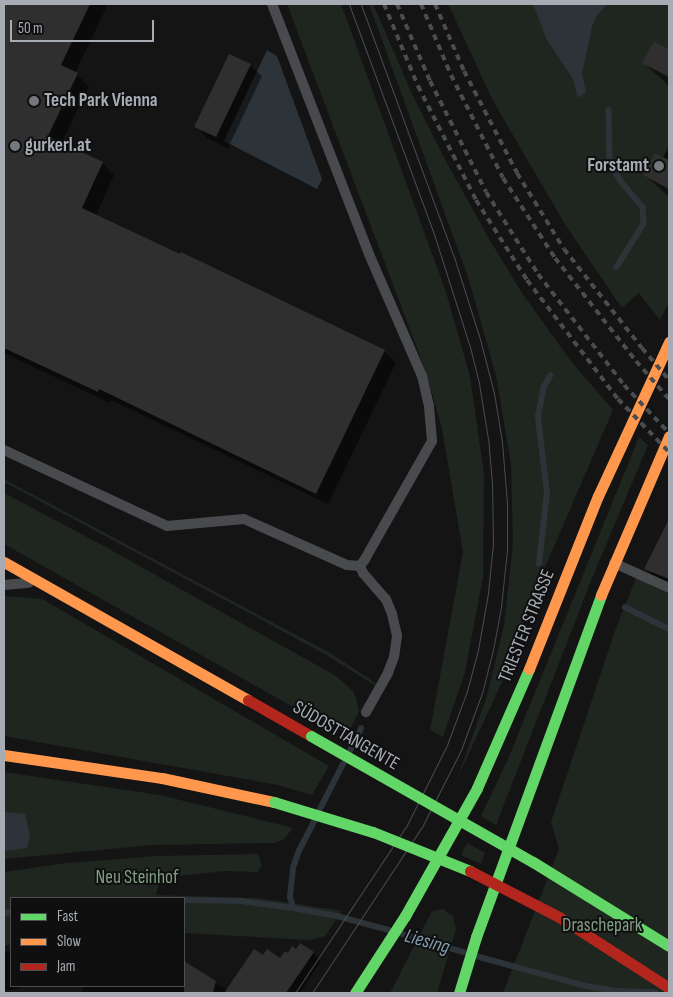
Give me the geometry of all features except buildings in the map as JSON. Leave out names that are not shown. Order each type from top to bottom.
[{"type":"main road","name":"TRIESTER STRASSE","points":[[356,993],[405,916],[478,788],[516,702],[598,496],[669,342]]},
{"type":"main road","points":[[459,993],[476,937],[614,563],[669,436]]},
{"type":"main road","name":"SÜDOSTTANGENTE","points":[[4,562],[533,862],[669,946]]},
{"type":"main road","points":[[4,755],[162,778],[274,802],[373,832],[470,871],[560,917],[669,988]]},
{"type":"lane","points":[[272,4],[369,254],[422,376],[429,406],[432,441],[360,566]]},
{"type":"lane","points":[[4,450],[168,526],[244,519],[347,565],[360,566]]},
{"type":"lane","points":[[614,563],[633,569],[669,588]]},
{"type":"lane","points":[[360,566],[363,573],[386,599],[396,625],[397,636],[394,657],[388,673],[366,712]]},
{"type":"lane","points":[[4,585],[40,582]]},
{"type":"lane","points":[[4,747],[18,757]]},
{"type":"green space","points":[[287,4],[341,4],[445,289],[470,376],[484,474],[483,577],[465,672],[443,737],[430,730],[463,552],[442,429],[426,372]]},
{"type":"green space","points":[[369,4],[373,4],[413,96],[488,237],[522,293],[570,360],[613,410],[533,595],[503,680],[457,779],[487,696],[504,625],[513,543],[511,464],[496,376],[469,280]]},
{"type":"green space","points":[[448,4],[669,4],[669,49],[654,41],[643,63],[669,77],[669,145],[663,157],[655,153],[644,175],[669,188],[667,192],[669,194],[669,302],[660,320],[639,293],[622,308],[566,226],[493,101]]},
{"type":"green space","points":[[639,437],[648,445],[593,576],[496,825],[481,816],[508,759]]},
{"type":"green space","points":[[4,479],[332,654],[377,684],[374,685],[328,656],[4,482]]},
{"type":"green space","points":[[4,493],[102,545],[336,676],[353,691],[357,701],[359,711],[348,734],[310,714],[309,716],[4,544]]},
{"type":"green space","name":"Draschepark","points":[[636,578],[669,594],[669,993],[503,993],[559,849],[551,822],[615,631]]},
{"type":"green space","points":[[4,596],[42,599],[329,766],[312,795],[278,785],[4,736]]},
{"type":"green space","points":[[4,772],[160,795],[293,828],[284,839],[275,843],[153,845],[4,859]]},
{"type":"green space","points":[[467,843],[485,853],[481,864],[461,855]]},
{"type":"green space","name":"Neu Steinhof","points":[[258,854],[262,865],[258,872],[225,871],[160,878],[156,895],[258,898],[342,911],[325,936],[310,940],[185,933],[185,897],[10,897],[10,944],[4,946],[4,872],[67,863],[156,856]]},
{"type":"green space","points":[[443,909],[453,916],[456,929],[437,993],[390,993],[432,911]]},
{"type":"shaded area","points":[[533,4],[607,4],[595,18],[592,27],[582,73],[586,92],[578,98],[573,79],[547,40]]},
{"type":"shaded area","points":[[267,50],[277,56],[322,179],[317,189],[224,141]]},
{"type":"shaded area","points":[[4,812],[25,814],[30,836],[27,848],[4,851]]},
{"type":"waterway","points":[[609,110],[610,160],[620,180],[643,207],[644,224],[617,267]]},
{"type":"waterway","points":[[539,564],[547,493],[538,417],[544,387],[550,376]]},
{"type":"waterway","points":[[625,607],[669,629]]},
{"type":"waterway","points":[[350,751],[361,728]]},
{"type":"waterway","points":[[320,809],[343,764]]},
{"type":"waterway","points":[[293,908],[290,897],[293,868],[299,851],[314,822]]},
{"type":"waterway","name":"Liesing","points":[[185,900],[241,901],[293,908],[337,916],[389,930]]},
{"type":"waterway","name":"Liesing","points":[[4,913],[10,912]]},
{"type":"waterway","name":"Liesing","points":[[402,934],[463,952]]},
{"type":"waterway","name":"Liesing","points":[[476,956],[586,986],[619,991],[655,992]]},
{"type":"tram line","points":[[295,993],[407,825],[447,745],[467,691],[478,650],[488,593],[493,544],[489,445],[479,383],[470,347],[434,234],[349,4]]},
{"type":"tram line","points":[[312,993],[422,827],[461,750],[482,693],[493,650],[501,607],[507,550],[507,504],[502,442],[494,393],[480,339],[455,260],[361,4]]},
{"type":"railway","points":[[384,4],[418,86],[476,200],[527,280],[618,399],[669,452]]},
{"type":"railway","points":[[397,4],[430,81],[486,192],[538,274],[624,385],[669,433]]},
{"type":"railway","points":[[421,4],[451,75],[503,178],[555,258],[636,361],[669,399]]},
{"type":"railway","points":[[435,4],[464,71],[517,173],[564,249],[669,380]]},
{"type":"traffic: fast","points":[[459,993],[476,937],[601,595]]},
{"type":"traffic: fast","points":[[355,993],[405,916],[477,788],[529,669]]},
{"type":"traffic: fast","points":[[311,736],[533,862],[669,946]]},
{"type":"traffic: fast","points":[[274,802],[373,832],[470,871]]},
{"type":"traffic: slow","points":[[529,669],[598,496],[669,342]]},
{"type":"traffic: slow","points":[[601,595],[669,436]]},
{"type":"traffic: slow","points":[[4,562],[248,700]]},
{"type":"traffic: slow","points":[[4,755],[162,778],[274,802]]},
{"type":"traffic: jam","points":[[248,700],[311,736]]},
{"type":"traffic: jam","points":[[470,871],[559,917],[669,988]]},
{"type":"place","name":"Tech Park Vienna","points":[[34,101]]},
{"type":"place","name":"gurkerl.at","points":[[15,146]]},
{"type":"place","name":"Forstamt","points":[[659,166]]}]
